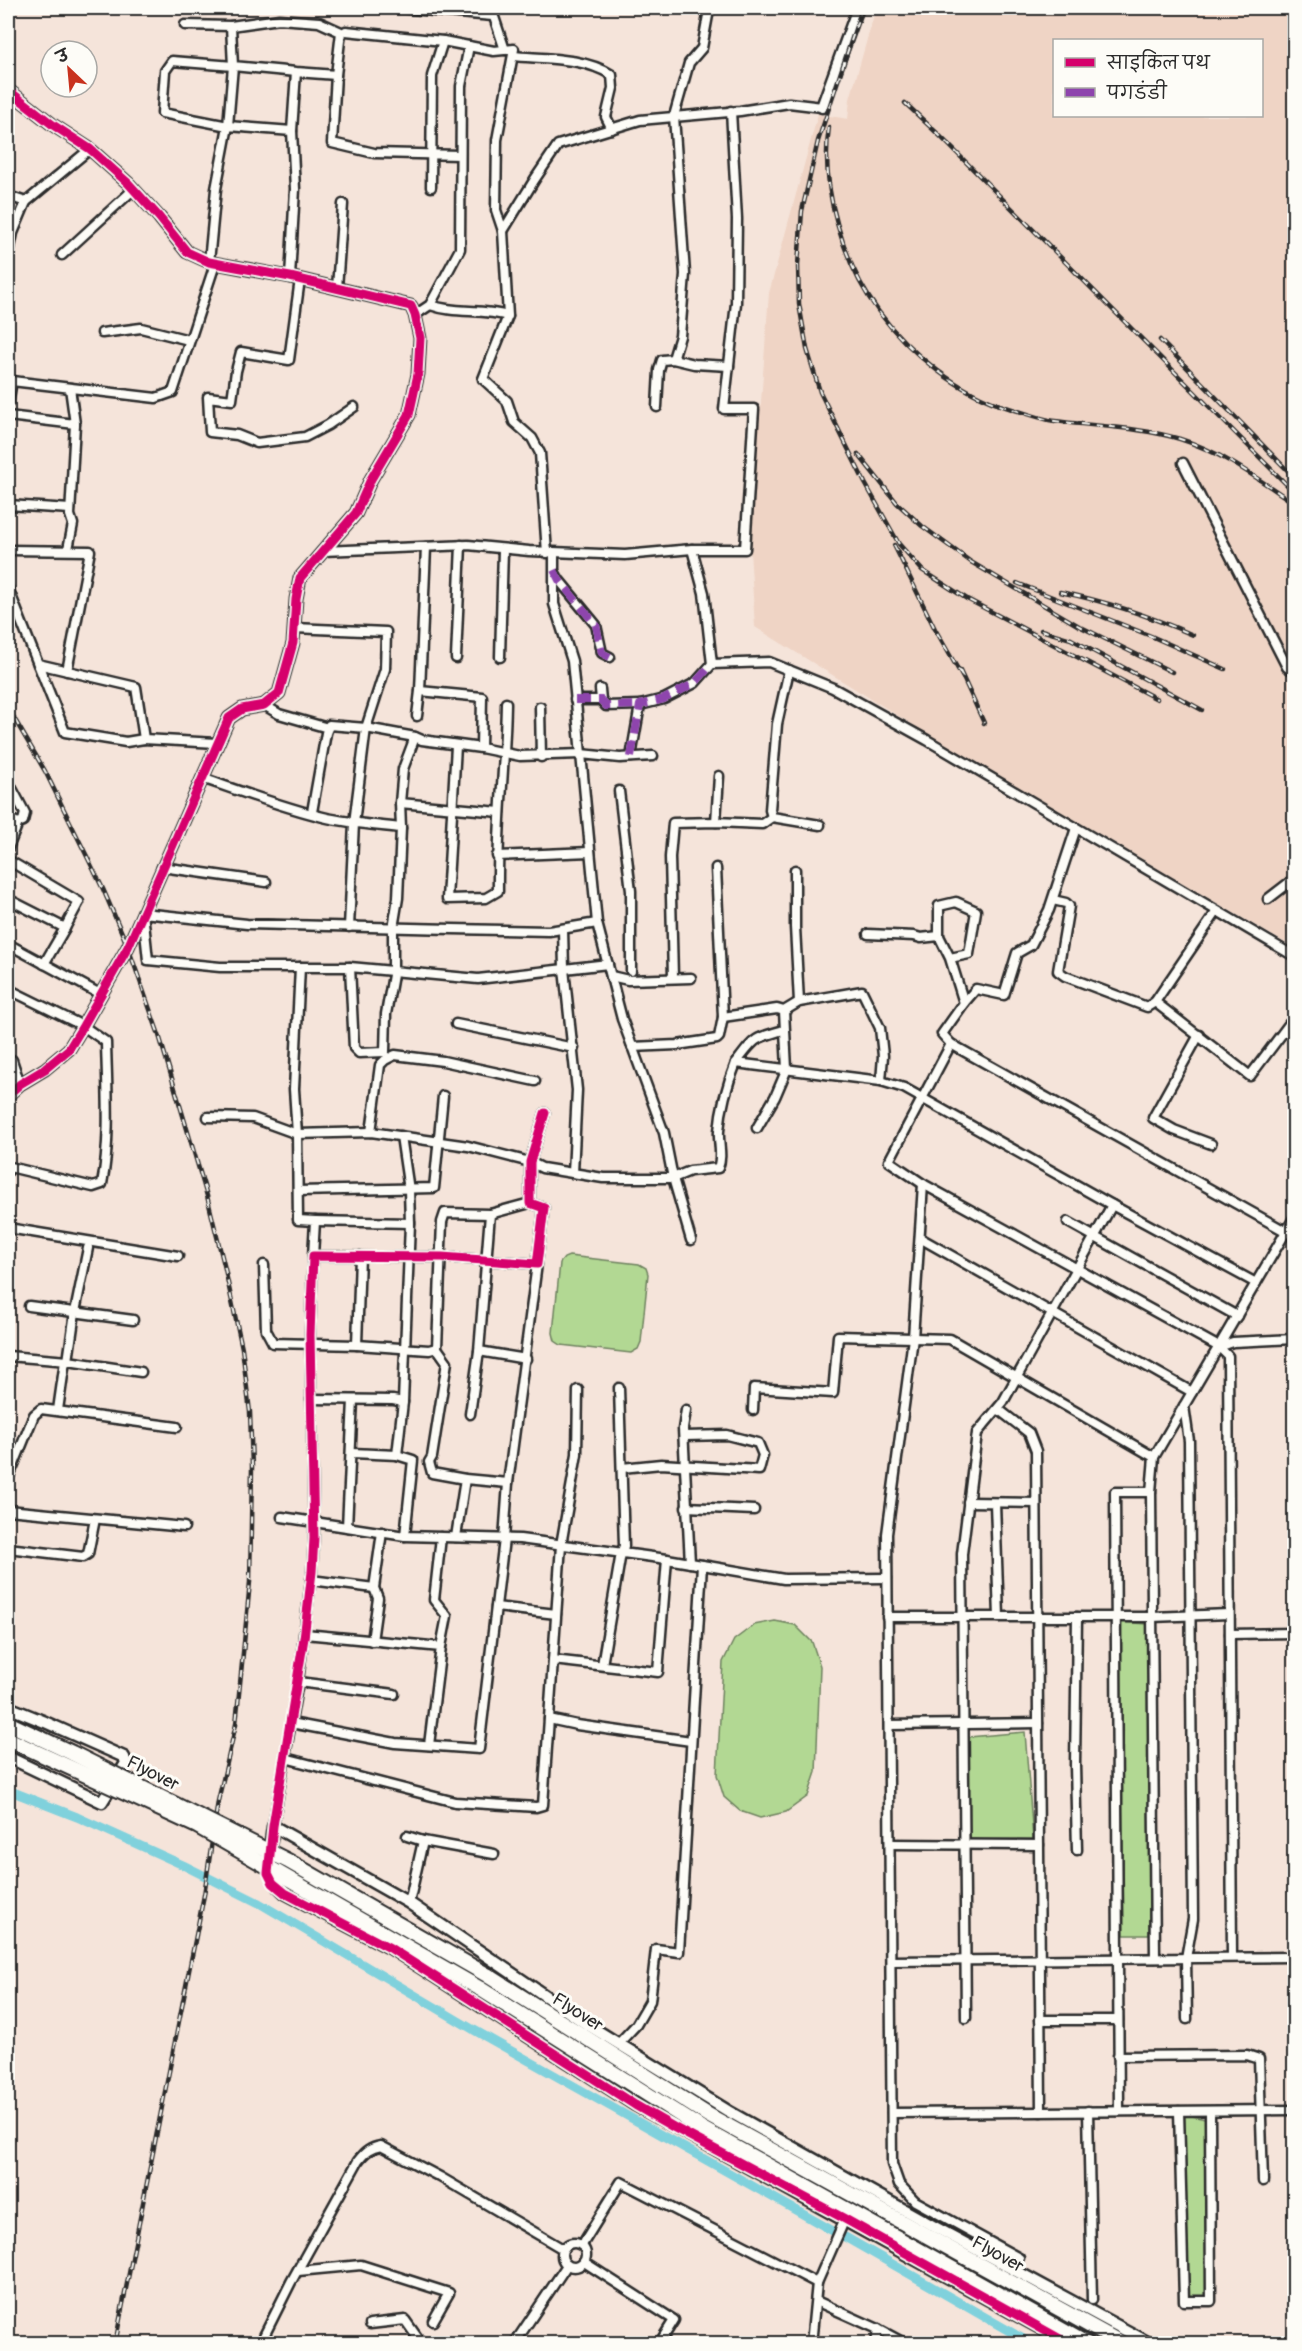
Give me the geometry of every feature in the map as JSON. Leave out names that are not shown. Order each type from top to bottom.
[{"type":"highway","name":"Flyover","points":[[8,1723],[288,1861],[487,1975],[708,2115],[1123,2343]]},
{"type":"highway","name":"Flyover","points":[[8,1739],[197,1826],[478,1988],[701,2128],[727,2148],[1087,2343]]},
{"type":"street","points":[[399,8],[492,12],[505,50]]},
{"type":"street","points":[[673,358],[681,336],[685,274],[674,116],[689,63],[702,48],[709,10],[705,8]]},
{"type":"street","points":[[503,231],[534,179],[558,146],[640,120],[789,103],[822,107],[858,8]]},
{"type":"street","points":[[185,25],[231,26],[279,19],[319,22],[341,32],[332,143],[374,153],[460,155]]},
{"type":"street","points":[[8,403],[12,381],[156,398],[172,392],[212,263],[216,189],[228,126],[233,66],[231,26]]},
{"type":"street","points":[[346,31],[443,40],[494,51],[514,50],[497,140],[496,210],[503,231],[508,316],[483,379],[507,401],[514,422],[532,438],[540,453],[550,553],[554,570],[554,604],[572,661],[597,923],[621,1019],[664,1133],[673,1178],[691,1240]]},
{"type":"street","points":[[431,187],[432,76],[443,40]]},
{"type":"street","points":[[415,315],[430,305],[460,249],[461,86],[469,46]]},
{"type":"street","points":[[513,56],[571,61],[612,75],[613,88],[606,117],[612,129]]},
{"type":"street","points":[[292,131],[228,126],[162,113],[165,71],[172,61],[336,75]]},
{"type":"street","points":[[296,72],[292,131],[295,189],[295,278],[289,360],[241,352],[232,400],[208,397],[210,432],[237,435],[256,443],[305,437],[354,407]]},
{"type":"street","points":[[8,90],[53,125],[90,149],[134,189],[187,252],[212,263],[295,278],[411,306],[420,338],[418,374],[409,415],[371,479],[356,513],[300,578],[293,643],[279,693],[264,705],[242,709],[229,718],[128,948],[83,1026],[69,1049],[45,1069],[8,1093]]},
{"type":"street","points":[[323,551],[460,545],[550,553],[625,555],[692,549],[745,549],[754,410],[724,409],[736,292],[736,219],[731,111]]},
{"type":"street","points":[[8,258],[13,233],[26,202],[90,149]]},
{"type":"street","points":[[62,255],[134,189]]},
{"type":"street","points":[[8,196],[26,202]]},
{"type":"street","points":[[337,288],[344,204]]},
{"type":"street","points":[[430,305],[444,310],[497,313],[508,316]]},
{"type":"street","points":[[102,333],[141,327],[189,340]]},
{"type":"street","points":[[657,407],[659,369],[662,360],[673,358],[694,363],[729,366]]},
{"type":"street","points":[[68,549],[73,524],[70,509],[75,424],[70,388]]},
{"type":"street","points":[[8,416],[75,424]]},
{"type":"street","points":[[1183,463],[1287,667],[1294,671]]},
{"type":"street","points":[[8,505],[70,509]]},
{"type":"street","points":[[456,658],[460,545]]},
{"type":"street","points":[[417,716],[426,547]]},
{"type":"street","points":[[500,657],[503,549]]},
{"type":"street","points":[[600,689],[601,700],[606,706],[640,705],[664,699],[695,684],[712,664],[704,592],[692,549]]},
{"type":"street","points":[[8,550],[90,551],[67,671]]},
{"type":"street","points":[[554,570],[559,580],[596,625],[602,653],[610,657]]},
{"type":"street","points":[[8,588],[65,732],[126,742],[144,740],[217,743]]},
{"type":"street","points":[[294,628],[386,632],[385,669],[366,728],[354,823],[349,927]]},
{"type":"street","points":[[712,664],[769,662],[833,688],[1294,956]]},
{"type":"street","points":[[38,664],[136,687],[144,740]]},
{"type":"street","points":[[772,817],[770,810],[777,724],[789,670]]},
{"type":"street","points":[[420,691],[482,697],[481,748]]},
{"type":"street","points":[[576,700],[601,700]]},
{"type":"street","points":[[456,746],[447,899],[486,898],[498,891],[497,856],[505,755],[506,703]]},
{"type":"street","points":[[264,705],[279,714],[328,728]]},
{"type":"street","points":[[631,757],[640,705]]},
{"type":"street","points":[[540,707],[541,757]]},
{"type":"street","points":[[312,812],[329,725],[366,728],[456,746],[481,748],[505,755],[653,756]]},
{"type":"street","points":[[350,967],[354,1048],[359,1053],[385,1052],[393,928],[398,898],[403,769],[415,737]]},
{"type":"street","points":[[716,822],[719,776]]},
{"type":"street","points":[[202,778],[279,805],[320,816],[354,823],[401,828]]},
{"type":"street","points":[[8,781],[25,813],[23,821],[18,823],[8,848]]},
{"type":"street","points":[[619,791],[631,891],[631,971]]},
{"type":"street","points":[[400,803],[500,812]]},
{"type":"street","points":[[673,978],[670,857],[673,823],[762,824],[772,817],[820,825]]},
{"type":"street","points":[[8,818],[18,823]]},
{"type":"street","points":[[1076,828],[1053,900],[1031,945],[1017,953],[1004,994],[976,989],[942,1034],[951,1044],[1290,1234]]},
{"type":"street","points":[[497,856],[590,852]]},
{"type":"street","points":[[8,860],[79,902],[44,964]]},
{"type":"street","points":[[162,867],[266,882]]},
{"type":"street","points":[[632,1047],[677,1045],[717,1040],[719,1037],[723,1017],[716,868]]},
{"type":"street","points":[[795,870],[799,1002]]},
{"type":"street","points":[[1268,899],[1294,879]]},
{"type":"street","points":[[8,899],[65,928]]},
{"type":"street","points":[[1053,900],[1069,906],[1058,971],[1065,976],[1147,1007],[1155,1002],[1217,911]]},
{"type":"street","points":[[950,958],[969,954],[976,911],[956,902],[939,906],[939,936],[950,958],[964,1003]]},
{"type":"street","points":[[143,913],[247,924],[393,928],[549,931],[597,923]]},
{"type":"street","points":[[143,913],[148,960],[220,967],[350,967],[478,979],[608,964]]},
{"type":"street","points":[[563,929],[564,969],[577,1090],[573,1173]]},
{"type":"street","points":[[868,934],[921,938],[939,936]]},
{"type":"street","points":[[8,944],[100,994]]},
{"type":"street","points":[[300,967],[294,1062],[298,1220],[410,1223]]},
{"type":"street","points":[[610,976],[628,980],[691,978]]},
{"type":"street","points":[[8,989],[83,1026],[106,1042],[108,1118],[105,1139],[107,1158],[102,1184],[93,1187],[10,1167],[8,1171]]},
{"type":"street","points":[[723,1017],[784,1011],[799,1002],[862,991],[880,1028],[883,1056],[881,1081]]},
{"type":"street","points":[[1155,1002],[1251,1076],[1290,1023],[1294,1024]]},
{"type":"street","points":[[757,1128],[775,1097],[787,1069],[784,1011]]},
{"type":"street","points":[[456,1024],[573,1048]]},
{"type":"street","points":[[208,1117],[254,1118],[297,1134],[371,1132],[437,1141],[468,1146],[530,1162],[542,1168],[603,1178],[673,1178],[690,1171],[718,1168],[721,1162],[719,1134],[721,1111],[726,1087],[736,1063],[759,1036],[784,1030]]},
{"type":"street","points":[[1199,1035],[1153,1118],[1174,1130],[1211,1144]]},
{"type":"street","points":[[951,1044],[890,1161],[923,1184],[1219,1347],[1228,1356],[1232,1957]]},
{"type":"street","points":[[371,1132],[380,1065],[394,1055],[443,1061],[536,1081]]},
{"type":"street","points":[[8,1058],[12,1060],[20,1084]]},
{"type":"street","points":[[736,1063],[881,1081],[904,1088],[1256,1283]]},
{"type":"street","points":[[298,1191],[434,1188],[443,1096]]},
{"type":"street","points":[[530,1203],[530,1162],[545,1113]]},
{"type":"street","points":[[397,1455],[403,1402],[410,1223],[409,1190],[401,1136]]},
{"type":"street","points":[[923,1184],[914,1338],[886,1534],[892,2164],[899,2184],[915,2201],[1019,2258]]},
{"type":"street","points":[[291,1722],[395,1743],[479,1749],[504,1539],[508,1483],[544,1208],[530,1203],[490,1214],[444,1213],[442,1222],[437,1348],[447,1362],[432,1457],[429,1462],[432,1473],[508,1483]]},
{"type":"street","points":[[966,2018],[962,1554],[977,1434],[998,1409],[1112,1205]]},
{"type":"street","points":[[470,1414],[479,1351],[490,1214]]},
{"type":"street","points":[[1155,1958],[1151,1492],[1154,1457],[1256,1283],[1290,1234],[1294,1218]]},
{"type":"street","points":[[315,1221],[310,1344],[313,1522],[311,1580],[298,1682],[273,1826],[268,1873],[273,1883],[285,1893],[390,1948],[635,2105],[727,2148],[845,2219],[1069,2343]]},
{"type":"street","points":[[1068,1222],[1237,1316]]},
{"type":"street","points":[[8,1228],[178,1256]]},
{"type":"street","points":[[920,1238],[1192,1392]]},
{"type":"street","points":[[58,1410],[88,1248]]},
{"type":"street","points":[[313,1256],[442,1257],[537,1264]]},
{"type":"street","points":[[357,1345],[360,1256]]},
{"type":"street","points":[[264,1265],[266,1330],[273,1344],[357,1345],[429,1350],[437,1348]]},
{"type":"street","points":[[29,1306],[133,1320]]},
{"type":"street","points":[[753,1410],[754,1388],[833,1393],[838,1336],[950,1339],[1154,1457]]},
{"type":"street","points":[[1219,1347],[1233,1342],[1294,1339]]},
{"type":"street","points":[[479,1351],[526,1359]]},
{"type":"street","points":[[8,1356],[67,1361],[141,1372]]},
{"type":"street","points":[[602,1665],[624,1546],[619,1388]]},
{"type":"street","points":[[285,1758],[455,1802],[536,1807],[543,1805],[561,1545],[577,1454],[578,1390]]},
{"type":"street","points":[[311,1399],[403,1402]]},
{"type":"street","points":[[347,1527],[353,1400]]},
{"type":"street","points":[[1184,1406],[1189,1441],[1193,1919],[1186,1958],[1187,2019]]},
{"type":"street","points":[[8,1479],[34,1415],[41,1409],[177,1427]]},
{"type":"street","points":[[998,1409],[1029,1433],[1036,1451],[1041,2112]]},
{"type":"street","points":[[686,1410],[683,1429],[690,1563]]},
{"type":"street","points":[[622,1468],[661,1464],[759,1470],[763,1455],[758,1443],[728,1435],[685,1436]]},
{"type":"street","points":[[352,1453],[397,1455],[412,1460],[405,1536]]},
{"type":"street","points":[[456,1537],[465,1479]]},
{"type":"street","points":[[1119,2111],[1115,1492],[1151,1492]]},
{"type":"street","points":[[968,1502],[1036,1503]]},
{"type":"street","points":[[995,1503],[999,1617]]},
{"type":"street","points":[[686,1507],[754,1510]]},
{"type":"street","points":[[8,1510],[184,1527]]},
{"type":"street","points":[[282,1517],[405,1536],[504,1539],[561,1545],[667,1559],[784,1580],[887,1578]]},
{"type":"street","points":[[8,1548],[83,1557],[88,1554],[95,1519]]},
{"type":"street","points":[[372,1641],[378,1598],[374,1588],[382,1532]]},
{"type":"street","points":[[429,1745],[447,1616],[434,1600],[441,1537]]},
{"type":"street","points":[[553,1660],[658,1672],[667,1559]]},
{"type":"street","points":[[619,2043],[636,2025],[650,2001],[656,1949],[679,1952],[702,1565]]},
{"type":"street","points":[[311,1580],[374,1588]]},
{"type":"street","points":[[496,1607],[556,1614]]},
{"type":"street","points":[[887,1617],[1152,1617],[1229,1614]]},
{"type":"street","points":[[1077,1617],[1075,1765],[1077,1850]]},
{"type":"street","points":[[1230,1634],[1294,1633]]},
{"type":"street","points":[[305,1634],[441,1647]]},
{"type":"street","points":[[298,1682],[394,1694]]},
{"type":"street","points":[[8,1707],[124,1757],[126,1762],[102,1802],[8,1757]]},
{"type":"street","points":[[549,1719],[691,1741]]},
{"type":"street","points":[[889,1725],[1038,1722]]},
{"type":"street","points":[[273,1826],[410,1904],[588,2025],[728,2111],[933,2226],[1151,2343]]},
{"type":"street","points":[[407,1836],[494,1854]]},
{"type":"street","points":[[410,1904],[423,1841]]},
{"type":"street","points":[[890,1844],[1039,1845]]},
{"type":"street","points":[[891,1961],[1294,1957]]},
{"type":"street","points":[[1040,2020],[1118,2020]]},
{"type":"street","points":[[1118,2056],[1247,2055],[1259,2059],[1263,2181]]},
{"type":"street","points":[[892,2113],[1294,2110]]},
{"type":"street","points":[[1088,2111],[1092,2300]]},
{"type":"street","points":[[1179,2111],[1184,2301],[1211,2301],[1210,2112]]},
{"type":"street","points":[[261,2343],[297,2271],[358,2161],[368,2150],[381,2146],[440,2177],[563,2249]]},
{"type":"street","points":[[582,2245],[621,2182],[818,2283]]},
{"type":"street","points":[[811,2343],[818,2283],[845,2219]]},
{"type":"street","points":[[575,2242],[582,2245],[586,2256],[584,2262],[573,2267],[567,2265],[561,2255],[563,2249],[575,2242]]},
{"type":"street","points":[[584,2262],[674,2320],[659,2343]]},
{"type":"street","points":[[297,2271],[362,2265],[449,2293],[433,2321]]},
{"type":"street","points":[[514,2343],[567,2265]]},
{"type":"street","points":[[816,2301],[906,2343]]},
{"type":"street","points":[[370,2324],[405,2320],[422,2343]]},
{"type":"street","points":[[876,2343],[878,2329]]},
{"type":"street","points":[[8,2342],[12,2343]]},
{"type":"shaded area","points":[[876,8],[1294,8],[1294,948],[931,736],[755,627],[750,551],[769,293],[818,114],[848,119],[850,99]]},
{"type":"green space","points":[[569,1256],[639,1264],[646,1268],[648,1274],[641,1342],[638,1349],[631,1353],[561,1345],[555,1341],[553,1333],[560,1263]]},
{"type":"green space","points":[[775,1621],[795,1625],[812,1642],[820,1666],[816,1772],[808,1796],[786,1812],[760,1818],[740,1811],[724,1797],[717,1775],[723,1662],[734,1640],[754,1625]]},
{"type":"green space","points":[[1120,1622],[1148,1624],[1149,1935],[1124,1935]]},
{"type":"green space","points":[[1025,1732],[1033,1839],[969,1840],[969,1737]]},
{"type":"green space","points":[[1183,2114],[1205,2119],[1206,2297],[1186,2296]]},
{"type":"waterway","points":[[8,1790],[77,1817],[183,1865],[259,1903],[474,2030],[833,2231]]},
{"type":"waterway","points":[[845,2237],[1032,2344]]},
{"type":"railway","points":[[862,8],[818,141],[802,211],[798,265],[799,304],[807,349],[820,392],[865,483],[899,544],[922,570],[967,599],[1157,699]]},
{"type":"railway","points":[[905,103],[1294,492]]},
{"type":"railway","points":[[829,127],[827,150],[831,199],[837,224],[855,271],[866,293],[891,328],[937,370],[972,393],[1009,408],[1049,420],[1147,432],[1195,444],[1239,467],[1294,503]]},
{"type":"railway","points":[[1160,340],[1294,477]]},
{"type":"railway","points":[[858,454],[897,503],[922,526],[971,562],[1079,626],[1172,672]]},
{"type":"railway","points":[[894,545],[935,629],[963,678]]},
{"type":"railway","points":[[1017,583],[1151,636],[1225,669]]},
{"type":"railway","points":[[1060,592],[1127,610],[1193,635]]},
{"type":"railway","points":[[1041,630],[1071,639],[1202,710]]},
{"type":"railway","points":[[960,671],[984,723]]},
{"type":"railway","points":[[8,708],[45,771],[103,889],[128,947],[159,1035],[207,1196],[225,1269],[242,1348],[250,1412],[252,1467],[250,1582],[236,1724],[218,1801],[204,1895],[115,2344]]},
{"type":"marked path","points":[[554,570],[559,580],[596,625],[602,653],[610,657]]},
{"type":"marked path","points":[[631,757],[640,705],[664,699],[695,683],[712,664]]},
{"type":"marked path","points":[[575,700],[601,700],[606,706],[640,705]]},
{"type":"cycle path","points":[[8,90],[53,125],[90,149],[128,183],[187,252],[209,262],[290,277],[411,306],[420,338],[418,374],[409,415],[371,479],[356,513],[300,578],[293,643],[279,693],[264,705],[242,709],[229,718],[128,947],[83,1026],[69,1049],[8,1095]]},
{"type":"cycle path","points":[[545,1113],[530,1162],[530,1203],[544,1208],[537,1264],[442,1257],[313,1256],[310,1335],[314,1538],[312,1572],[304,1638],[273,1826],[268,1873],[273,1883],[285,1893],[390,1948],[635,2105],[1069,2344]]}]
